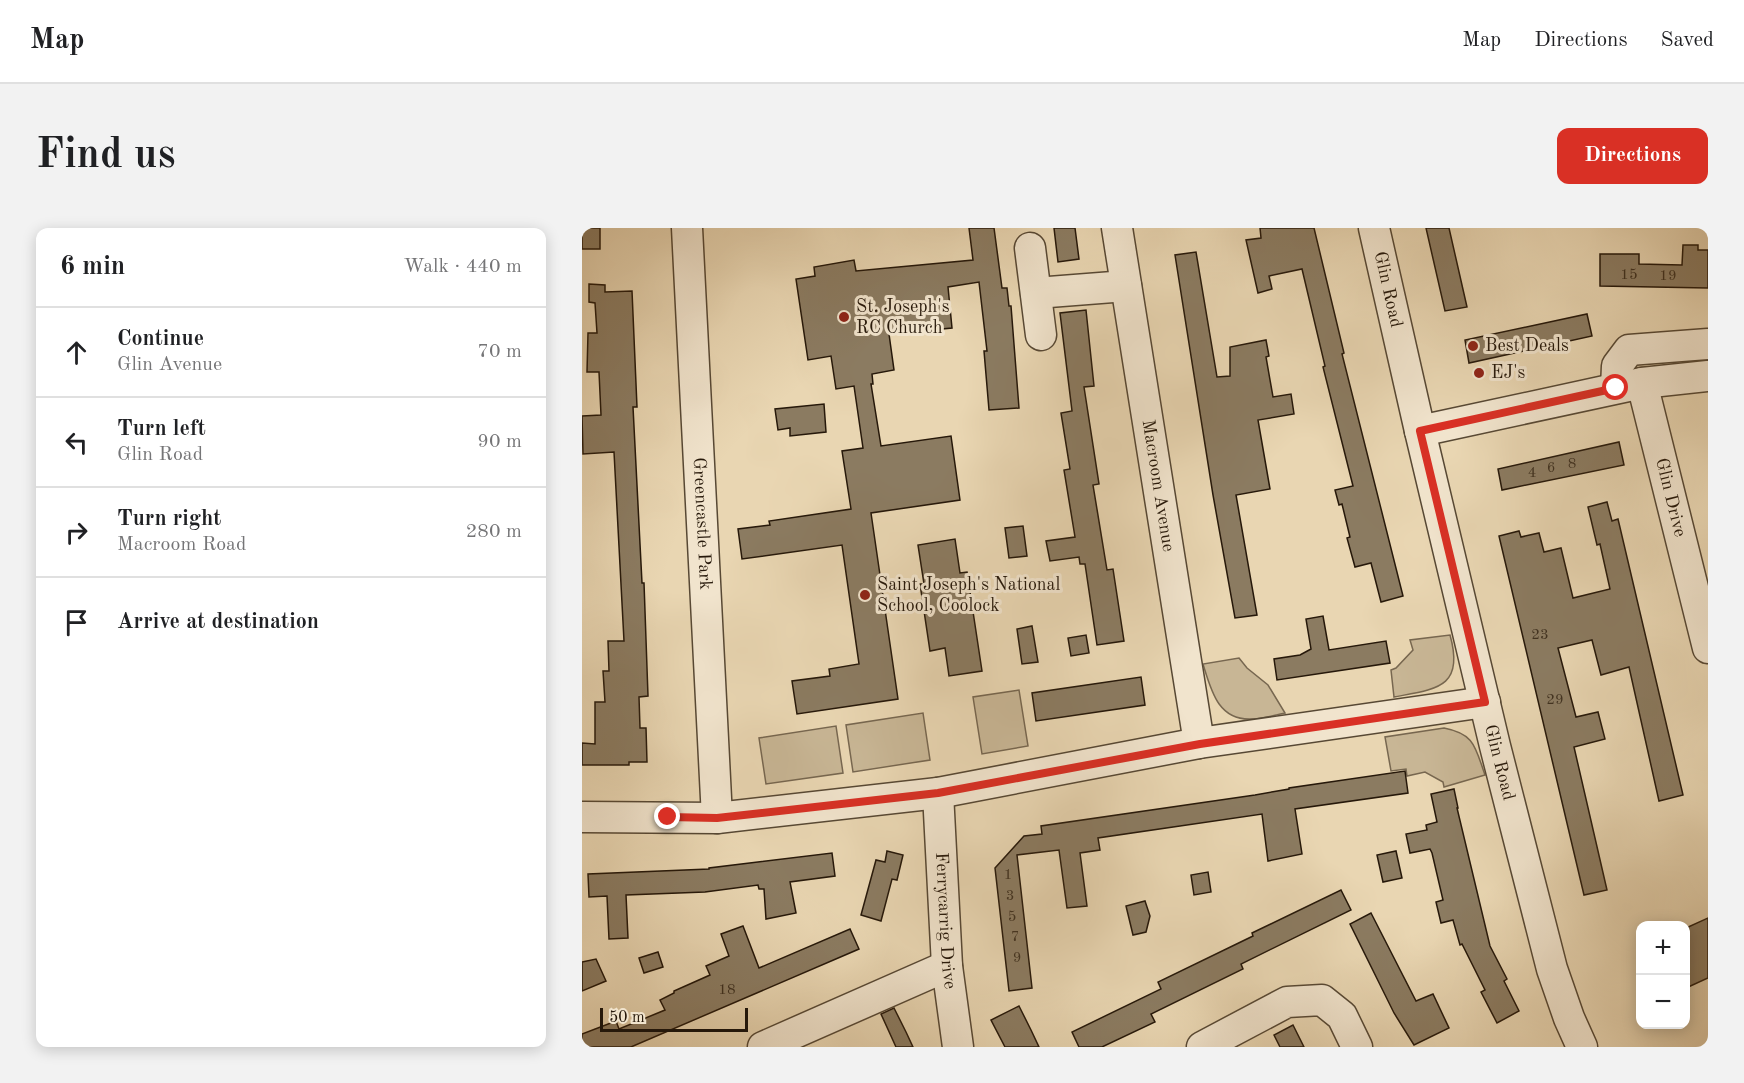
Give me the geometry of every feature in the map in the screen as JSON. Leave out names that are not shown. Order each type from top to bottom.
[{"type":"street","name":"Greencastle Park","points":[[687,228],[717,818]]},
{"type":"street","name":"Macroom Avenue","points":[[1117,228],[1200,744]]},
{"type":"street","name":"Glin Road","points":[[1374,228],[1494,746],[1552,969],[1582,1047]]},
{"type":"street","points":[[1030,248],[1041,335]]},
{"type":"street","points":[[1036,293],[1126,286]]},
{"type":"street","points":[[1629,386],[1617,366],[1629,350],[1708,344]]},
{"type":"street","points":[[1420,431],[1629,386],[1708,376]]},
{"type":"street","name":"Glin Drive","points":[[1629,386],[1708,648]]},
{"type":"street","points":[[582,817],[717,818],[938,793],[1200,744],[1485,702]]},
{"type":"street","name":"Ferrycarrig Drive","points":[[938,793],[947,966],[958,1047]]},
{"type":"street","points":[[763,1047],[947,966]]},
{"type":"street","points":[[1202,1047],[1287,1002],[1322,1000],[1342,1016],[1357,1047]]},
{"type":"shaded area","points":[[1450,635],[1454,653],[1450,676],[1434,688],[1394,697],[1391,670],[1396,668],[1413,650],[1410,640]]},
{"type":"shaded area","points":[[1239,658],[1247,668],[1268,685],[1285,713],[1264,718],[1240,718],[1231,715],[1218,702],[1203,664]]},
{"type":"shaded area","points":[[1019,690],[1028,746],[982,754],[973,697]]},
{"type":"shaded area","points":[[923,713],[930,760],[853,772],[846,725]]},
{"type":"shaded area","points":[[836,726],[843,773],[766,784],[759,738]]},
{"type":"shaded area","points":[[1444,728],[1468,738],[1476,749],[1485,775],[1444,787],[1443,782],[1425,772],[1407,776],[1406,769],[1391,771],[1385,737]]},
{"type":"building","points":[[582,228],[600,228],[600,249],[582,249]]},
{"type":"building","points":[[969,228],[994,228],[1002,288],[1007,288],[1009,306],[1011,306],[1019,408],[989,410],[984,351],[987,351],[979,282],[948,287],[952,328],[889,334],[894,370],[872,374],[873,384],[871,384],[881,446],[951,436],[960,500],[871,513],[898,699],[797,714],[792,681],[830,676],[829,669],[859,664],[842,545],[742,559],[738,529],[770,525],[769,521],[851,509],[842,451],[863,448],[854,386],[836,389],[831,356],[808,360],[796,279],[815,276],[814,267],[854,260],[856,271],[973,260]]},
{"type":"building","points":[[1054,228],[1075,228],[1079,259],[1058,262]]},
{"type":"building","points":[[1260,228],[1314,228],[1344,353],[1342,354],[1403,596],[1381,602],[1371,563],[1355,567],[1347,538],[1350,537],[1342,504],[1339,505],[1335,490],[1353,486],[1323,367],[1325,366],[1302,269],[1269,276],[1272,289],[1258,293],[1246,240],[1261,238]]},
{"type":"building","points":[[1426,228],[1449,228],[1467,307],[1445,311]]},
{"type":"building","points":[[1683,245],[1698,245],[1698,250],[1708,250],[1708,288],[1600,286],[1600,254],[1639,254],[1639,264],[1682,265]]},
{"type":"building","points":[[1196,252],[1217,377],[1230,376],[1230,347],[1266,340],[1269,356],[1266,357],[1273,397],[1291,394],[1294,414],[1258,420],[1270,489],[1236,495],[1257,615],[1235,618],[1213,495],[1175,255]]},
{"type":"building","points":[[589,284],[605,285],[605,292],[632,291],[637,407],[633,407],[642,583],[644,583],[648,696],[639,697],[640,728],[646,728],[647,762],[629,762],[629,765],[582,765],[582,743],[595,744],[595,702],[605,702],[603,671],[609,671],[608,641],[624,641],[614,452],[583,454],[582,416],[601,415],[599,372],[587,372],[588,333],[597,333],[595,303],[589,302]]},
{"type":"building","points":[[1086,310],[1094,386],[1084,387],[1099,484],[1093,485],[1107,570],[1113,569],[1124,641],[1097,645],[1085,564],[1080,564],[1079,557],[1050,561],[1046,541],[1075,537],[1064,470],[1070,469],[1061,413],[1072,411],[1060,313]]},
{"type":"building","points":[[1587,314],[1592,336],[1469,363],[1465,340]]},
{"type":"building","points":[[824,404],[826,432],[790,436],[790,428],[778,430],[775,409]]},
{"type":"building","points":[[1619,442],[1624,465],[1502,490],[1498,469]]},
{"type":"building","points":[[1607,502],[1612,521],[1618,519],[1683,795],[1659,801],[1629,667],[1601,675],[1592,640],[1558,648],[1576,717],[1598,712],[1605,739],[1574,747],[1607,890],[1584,895],[1499,536],[1519,531],[1521,537],[1539,533],[1544,552],[1561,548],[1573,598],[1610,589],[1600,544],[1597,545],[1588,507]]},
{"type":"building","points":[[1023,526],[1027,556],[1009,558],[1005,528]]},
{"type":"building","points":[[955,539],[960,573],[967,572],[982,671],[949,676],[945,648],[930,651],[920,584],[924,584],[918,545]]},
{"type":"building","points":[[1323,616],[1329,650],[1386,641],[1390,663],[1277,680],[1274,659],[1300,655],[1311,649],[1306,619]]},
{"type":"building","points":[[1032,626],[1038,662],[1022,664],[1017,629]]},
{"type":"building","points":[[1086,635],[1089,653],[1071,656],[1068,638]]},
{"type":"building","points":[[1141,677],[1145,705],[1036,721],[1032,693]]},
{"type":"building","points":[[1405,771],[1408,793],[1295,809],[1302,854],[1268,861],[1262,814],[1098,838],[1100,850],[1080,853],[1087,906],[1067,908],[1059,850],[1017,855],[1032,988],[1009,991],[995,868],[1024,836],[1042,834],[1041,826]]},
{"type":"building","points":[[1454,789],[1490,946],[1507,979],[1504,981],[1519,1011],[1497,1023],[1481,992],[1485,990],[1462,944],[1460,945],[1453,920],[1441,923],[1436,902],[1443,900],[1432,853],[1430,849],[1410,853],[1406,834],[1427,830],[1426,825],[1437,822],[1431,794]]},
{"type":"building","points":[[887,851],[903,855],[897,880],[892,879],[881,921],[861,915],[876,860],[885,862]]},
{"type":"building","points":[[1396,851],[1402,878],[1383,882],[1377,855]]},
{"type":"building","points":[[832,853],[835,876],[790,882],[796,913],[766,919],[764,889],[759,889],[758,885],[705,892],[626,895],[628,938],[609,939],[607,896],[589,897],[588,874],[709,869]]},
{"type":"building","points":[[1208,872],[1211,892],[1194,895],[1191,875]]},
{"type":"building","points":[[1341,890],[1351,910],[1241,964],[1243,969],[1151,1014],[1155,1022],[1102,1047],[1079,1047],[1072,1032],[1161,989],[1158,982]]},
{"type":"building","points":[[1145,901],[1150,916],[1146,932],[1133,935],[1126,906]]},
{"type":"building","points":[[1371,913],[1416,1001],[1433,994],[1449,1028],[1414,1045],[1394,1013],[1350,924]]},
{"type":"building","points":[[1708,918],[1708,978],[1690,986],[1690,975],[1690,926]]},
{"type":"building","points":[[743,926],[759,968],[850,929],[859,949],[631,1047],[582,1047],[582,1034],[616,1021],[619,1029],[665,1010],[660,1000],[710,975],[706,966],[729,956],[721,934]]},
{"type":"building","points":[[658,952],[663,967],[644,973],[639,958]]},
{"type":"building","points":[[596,959],[606,981],[582,991],[582,962]]},
{"type":"building","points":[[1019,1006],[1039,1047],[1005,1047],[991,1020]]},
{"type":"building","points":[[894,1008],[913,1047],[896,1047],[881,1014]]},
{"type":"building","points":[[1293,1025],[1304,1047],[1280,1047],[1274,1035]]},
{"type":"place","name":"St. Joseph's RC Church","points":[[844,317]]},
{"type":"place","name":"Best Deals","points":[[1473,346]]},
{"type":"place","name":"EJ's","points":[[1479,373]]},
{"type":"place","name":"Saint Joseph's National School, Coolock","points":[[865,595]]},
{"type":"route","points":[[668,817],[717,818],[938,793],[1200,744],[1485,702],[1420,431],[1616,388]]}]
